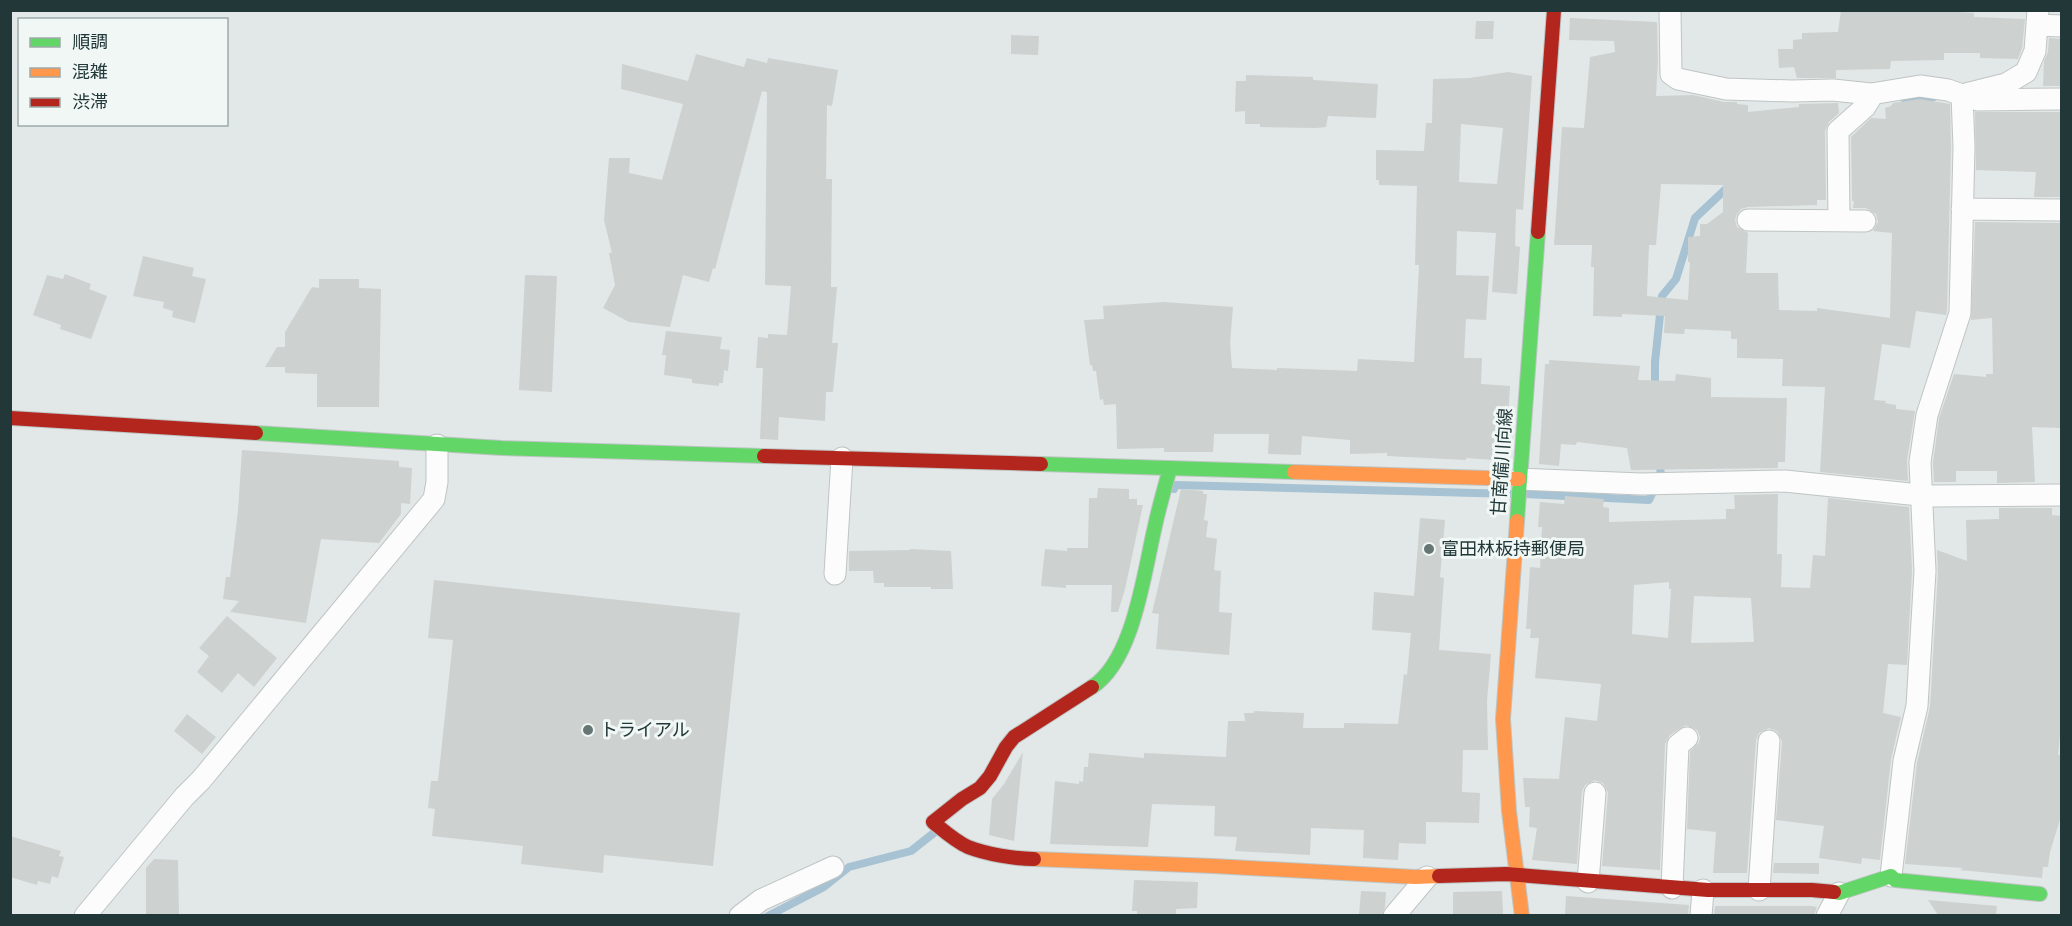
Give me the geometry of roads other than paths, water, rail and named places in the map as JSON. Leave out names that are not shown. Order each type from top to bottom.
[{"type":"street","name":"甘南備川向線","points":[[1522,915],[1509,811],[1503,719],[1554,10]]},
{"type":"street","points":[[1670,10],[1671,74],[1678,79],[1726,89],[1833,90],[1873,94],[1920,86],[1948,90],[1962,98],[2061,99]]},
{"type":"street","points":[[1962,98],[2006,84],[2026,72],[2035,51],[2037,18],[2061,26]]},
{"type":"street","points":[[1839,220],[1838,131],[1865,107],[1873,94]]},
{"type":"street","points":[[1891,876],[1904,761],[1917,706],[1925,571],[1920,462],[1926,415],[1960,313],[1964,147],[1962,98]]},
{"type":"street","points":[[1962,209],[2061,210]]},
{"type":"street","points":[[1748,220],[1865,221]]},
{"type":"street","points":[[10,418],[437,445],[1641,484],[1785,481],[1922,495],[2061,495]]},
{"type":"street","points":[[85,915],[184,797],[201,780],[434,499],[437,482],[437,445]]},
{"type":"street","points":[[835,574],[842,458]]},
{"type":"street","points":[[1170,468],[1141,593],[1124,646],[1114,665],[1100,682],[1014,737],[980,788],[933,822],[950,836],[969,847],[1020,859],[1427,877],[1506,874],[1703,890],[1812,890],[1839,893],[1891,876]]},
{"type":"street","points":[[1672,888],[1678,745],[1687,738]]},
{"type":"street","points":[[1759,890],[1769,741]]},
{"type":"street","points":[[1588,882],[1595,793]]},
{"type":"street","points":[[740,915],[761,900],[833,867]]},
{"type":"street","points":[[1891,876],[1895,880],[2040,894]]},
{"type":"street","points":[[1394,915],[1427,877]]},
{"type":"street","points":[[1701,915],[1703,890]]},
{"type":"street","points":[[1827,915],[1839,893]]},
{"type":"waterway","points":[[1904,98],[1934,97]]},
{"type":"waterway","points":[[1655,391],[1655,362],[1662,296],[1676,279],[1695,218],[1729,186]]},
{"type":"waterway","points":[[1525,494],[1649,500],[1661,475],[1659,459]]},
{"type":"waterway","points":[[1174,489],[1175,485],[1513,494]]},
{"type":"waterway","points":[[768,916],[824,887],[849,867],[911,851],[935,832]]},
{"type":"place","name":"富田林板持郵便局","points":[[1429,549]]},
{"type":"place","name":"トライアル","points":[[588,730]]}]
